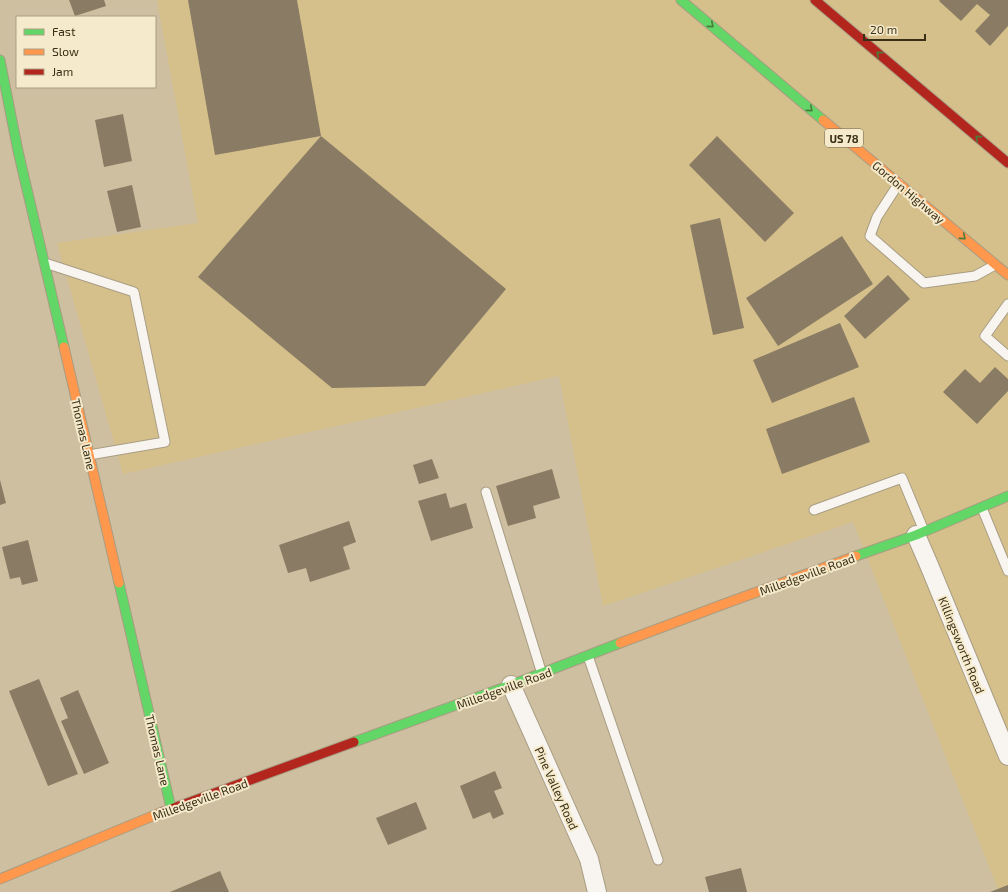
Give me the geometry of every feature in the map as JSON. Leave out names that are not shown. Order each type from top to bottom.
[{"type":"main road","name":"Gordon Highway","points":[[681,0],[1008,275]]},
{"type":"main road","points":[[815,0],[1008,164]]},
{"type":"main road","name":"Thomas Lane","points":[[0,60],[18,151],[171,808]]},
{"type":"main road","name":"Milledgeville Road","points":[[0,879],[171,808],[511,686],[732,602],[920,533],[1008,496]]},
{"type":"street","name":"Killingsworth Road","points":[[920,533],[932,573],[1008,756]]},
{"type":"street","name":"Pine Valley Road","points":[[511,686],[589,859],[597,892]]},
{"type":"lane","points":[[899,183],[877,217],[870,236],[924,282],[975,276],[996,265]]},
{"type":"lane","points":[[44,262],[134,292],[165,442],[89,454]]},
{"type":"lane","points":[[1008,304],[985,336],[1008,356]]},
{"type":"lane","points":[[814,510],[902,478],[920,533]]},
{"type":"lane","points":[[486,492],[542,674]]},
{"type":"lane","points":[[982,507],[1008,571]]},
{"type":"lane","points":[[588,656],[658,860]]},
{"type":"shaded area","points":[[157,0],[1008,0],[1008,892],[999,892],[853,522],[603,606],[559,376],[123,474],[57,243],[198,223]]},
{"type":"building","points":[[69,0],[104,0],[106,6],[75,16]]},
{"type":"building","points":[[188,0],[297,0],[321,136],[215,155]]},
{"type":"building","points":[[1008,0],[1008,26],[990,46],[975,31],[990,15],[977,4],[961,21],[939,1]]},
{"type":"building","points":[[123,114],[132,161],[104,167],[95,120]]},
{"type":"building","points":[[321,136],[506,289],[425,386],[332,388],[198,277]]},
{"type":"building","points":[[717,136],[794,213],[765,242],[689,165]]},
{"type":"building","points":[[132,185],[141,227],[117,232],[107,191]]},
{"type":"building","points":[[720,218],[744,328],[713,335],[690,225]]},
{"type":"building","points":[[842,236],[873,284],[778,346],[746,298]]},
{"type":"building","points":[[888,275],[910,299],[865,339],[844,316]]},
{"type":"building","points":[[840,323],[859,367],[772,403],[753,360]]},
{"type":"building","points":[[995,367],[1008,379],[1008,391],[977,424],[943,392],[965,369],[980,383]]},
{"type":"building","points":[[854,397],[870,442],[782,474],[766,429]]},
{"type":"building","points":[[432,459],[439,478],[419,484],[413,465]]},
{"type":"building","points":[[552,469],[560,498],[533,506],[536,518],[508,526],[496,486]]},
{"type":"building","points":[[0,480],[6,503],[0,505]]},
{"type":"building","points":[[446,493],[450,508],[466,503],[473,528],[431,541],[418,501]]},
{"type":"building","points":[[349,521],[356,542],[343,547],[350,569],[310,582],[306,568],[288,573],[279,545]]},
{"type":"building","points":[[28,540],[38,581],[22,585],[20,577],[10,579],[2,547]]},
{"type":"building","points":[[39,679],[78,774],[48,786],[9,691]]},
{"type":"building","points":[[78,690],[109,763],[84,774],[61,721],[68,718],[60,698]]},
{"type":"building","points":[[495,771],[502,788],[494,791],[504,814],[493,819],[490,812],[473,819],[460,786]]},
{"type":"building","points":[[416,802],[427,829],[388,845],[376,818]]},
{"type":"building","points":[[741,868],[747,892],[709,892],[705,877]]},
{"type":"building","points":[[220,871],[229,892],[170,892]]},
{"type":"building","points":[[1008,885],[1008,892],[990,892]]},
{"type":"traffic: fast","points":[[681,0],[823,120]]},
{"type":"traffic: fast","points":[[0,60],[18,151],[64,347]]},
{"type":"traffic: fast","points":[[856,556],[916,535],[1008,496]]},
{"type":"traffic: fast","points":[[119,583],[171,808]]},
{"type":"traffic: fast","points":[[354,742],[511,685],[620,643]]},
{"type":"traffic: slow","points":[[823,120],[1008,275]]},
{"type":"traffic: slow","points":[[64,347],[119,583]]},
{"type":"traffic: slow","points":[[620,643],[856,556]]},
{"type":"traffic: slow","points":[[0,879],[160,813]]},
{"type":"traffic: jam","points":[[815,0],[1008,163]]},
{"type":"traffic: jam","points":[[160,813],[354,742]]}]
